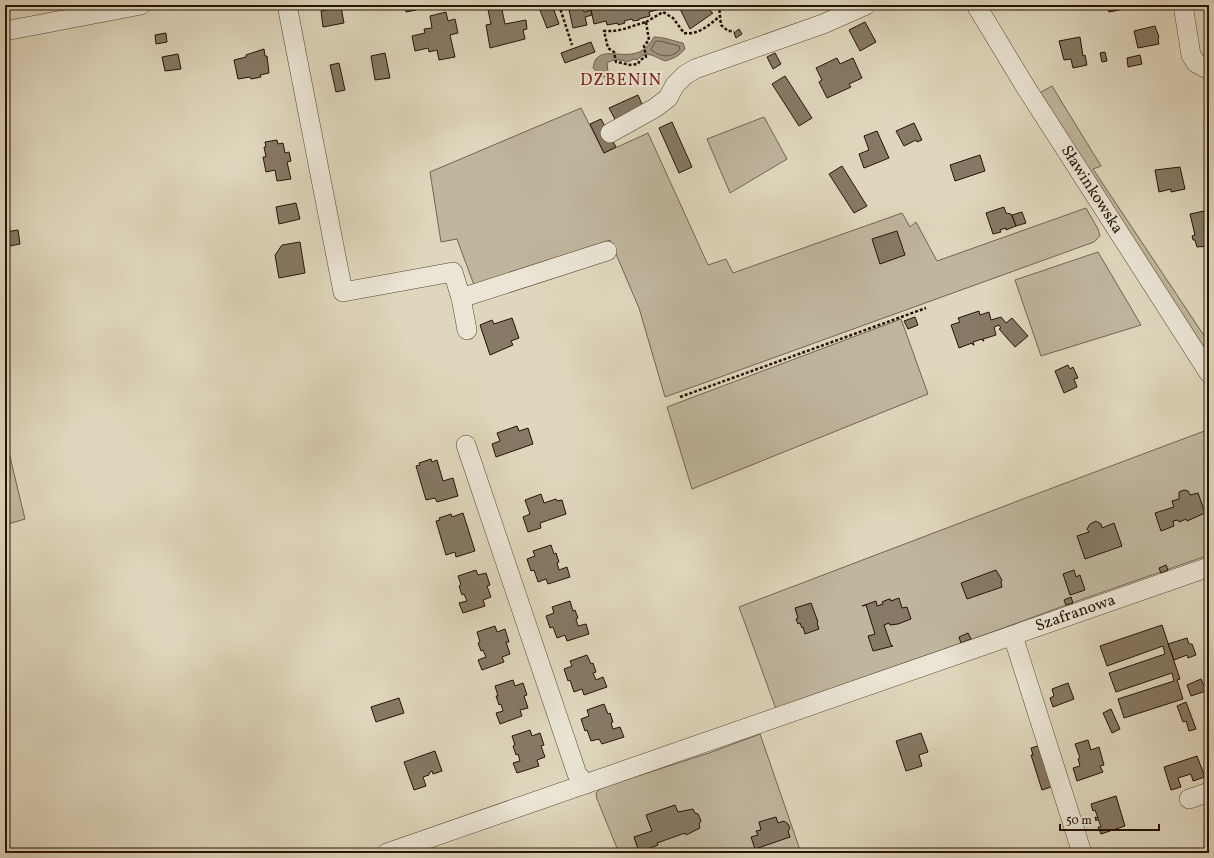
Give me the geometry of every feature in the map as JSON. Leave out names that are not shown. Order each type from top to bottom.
[{"type":"street","points":[[5,31],[142,5]]},
{"type":"street","points":[[287,5],[343,292],[453,272],[461,298],[467,330]]},
{"type":"street","points":[[610,133],[655,108],[668,98],[675,85],[685,75],[695,69],[823,24],[866,5]]},
{"type":"street","name":"Sławinkowska","points":[[976,5],[1022,81],[1209,373]]},
{"type":"street","points":[[1183,5],[1191,55],[1196,63],[1209,70]]},
{"type":"street","points":[[461,298],[607,251]]},
{"type":"street","points":[[466,445],[577,774],[586,784]]},
{"type":"street","name":"Szafranowa","points":[[387,853],[1209,567]]},
{"type":"street","points":[[1013,636],[1082,853]]},
{"type":"street","points":[[1189,800],[1209,792]]},
{"type":"path","points":[[559,5],[572,44]]},
{"type":"path","points":[[719,5],[721,25],[728,31],[734,31]]},
{"type":"path","points":[[646,22],[649,40],[644,46],[646,57],[640,60],[638,64],[628,65],[616,62],[614,52],[608,48],[604,31],[618,32],[634,25],[646,22],[663,12],[673,18],[684,33],[690,34],[702,31],[720,16]]},
{"type":"path","points":[[680,396],[926,308]]},
{"type":"shaded area","points":[[1052,86],[1101,166],[1093,169],[1209,343],[1209,358],[1038,94]]},
{"type":"shaded area","points":[[581,108],[604,153],[648,133],[708,265],[726,259],[733,273],[902,213],[910,227],[916,222],[937,261],[1086,208],[1098,229],[1100,236],[1094,242],[665,397],[639,308],[610,240],[474,285],[457,239],[441,242],[430,172]]},
{"type":"shaded area","points":[[764,117],[787,159],[730,193],[707,139]]},
{"type":"shaded area","points":[[1098,252],[1141,325],[1041,356],[1015,280]]},
{"type":"shaded area","points":[[901,319],[928,394],[692,489],[667,407]]},
{"type":"shaded area","points":[[1207,430],[1209,433],[1209,555],[1066,605],[777,712],[739,607]]},
{"type":"shaded area","points":[[5,436],[25,519],[5,525]]},
{"type":"shaded area","points":[[760,734],[801,853],[619,853],[597,799],[596,793],[601,788],[709,753]]},
{"type":"water","points":[[654,37],[665,38],[683,43],[685,49],[676,57],[665,61],[647,54],[637,60],[634,59],[627,62],[614,60],[607,63],[607,77],[602,77],[593,68],[595,60],[601,55],[631,54],[639,52],[647,47]]},
{"type":"building","points":[[405,5],[415,5],[416,10],[406,12]]},
{"type":"building","points":[[487,5],[501,5],[505,24],[526,20],[527,29],[523,30],[525,39],[490,48],[486,25],[491,24]]},
{"type":"building","points":[[538,5],[552,5],[559,24],[547,28]]},
{"type":"building","points":[[568,5],[582,5],[584,12],[591,10],[592,15],[585,17],[587,25],[573,28]]},
{"type":"building","points":[[590,5],[660,5],[661,9],[649,12],[650,16],[639,20],[633,21],[632,19],[624,21],[625,23],[618,25],[618,23],[607,25],[606,21],[594,24]]},
{"type":"building","points":[[678,5],[707,5],[713,13],[690,29]]},
{"type":"building","points":[[1107,5],[1113,5],[1114,11],[1109,12]]},
{"type":"building","points":[[1113,5],[1129,5],[1129,8],[1114,11]]},
{"type":"building","points":[[341,7],[344,23],[323,27],[321,11]]},
{"type":"building","points":[[446,12],[448,21],[455,19],[458,33],[450,35],[455,57],[439,60],[437,50],[429,52],[428,48],[415,51],[412,36],[425,33],[424,29],[432,28],[430,16]]},
{"type":"building","points":[[1209,15],[1209,30],[1208,31],[1205,16]]},
{"type":"building","points":[[865,22],[876,42],[860,51],[849,30]]},
{"type":"building","points":[[1155,26],[1159,37],[1159,44],[1138,48],[1134,31]]},
{"type":"building","points":[[739,29],[742,34],[736,38],[734,33]]},
{"type":"building","points":[[166,33],[167,42],[156,44],[155,35]]},
{"type":"building","points":[[1080,37],[1083,56],[1085,55],[1087,65],[1073,68],[1071,59],[1064,60],[1059,41]]},
{"type":"building","points":[[591,42],[595,52],[565,63],[561,53]]},
{"type":"building","points":[[264,49],[265,56],[267,56],[269,73],[260,75],[261,77],[251,79],[250,77],[238,79],[234,60],[246,57],[246,55]]},
{"type":"building","points":[[1105,52],[1107,61],[1102,62],[1100,53]]},
{"type":"building","points":[[385,53],[390,78],[375,80],[371,56]]},
{"type":"building","points":[[775,53],[781,64],[773,69],[767,57]]},
{"type":"building","points":[[178,54],[181,69],[165,71],[162,57]]},
{"type":"building","points":[[1140,55],[1142,64],[1128,67],[1127,58]]},
{"type":"building","points":[[837,58],[840,64],[853,58],[862,78],[849,84],[851,87],[827,98],[819,82],[822,80],[816,68]]},
{"type":"building","points":[[339,63],[345,90],[336,92],[330,65]]},
{"type":"building","points":[[785,76],[812,118],[799,126],[772,84]]},
{"type":"building","points":[[638,95],[645,111],[617,123],[609,108]]},
{"type":"building","points":[[601,119],[616,147],[604,153],[590,124]]},
{"type":"building","points":[[672,122],[692,167],[679,173],[659,128]]},
{"type":"building","points":[[914,123],[922,140],[917,142],[916,140],[904,146],[896,131]]},
{"type":"building","points":[[877,131],[889,158],[864,168],[859,154],[869,150],[864,136]]},
{"type":"building","points":[[277,140],[278,144],[283,143],[285,153],[289,152],[291,161],[287,162],[291,179],[277,181],[275,170],[266,172],[263,157],[266,157],[264,147],[266,147],[265,142]]},
{"type":"building","points":[[980,155],[985,171],[955,181],[950,165]]},
{"type":"building","points":[[842,166],[867,206],[854,213],[829,174]]},
{"type":"building","points":[[1180,167],[1185,189],[1171,192],[1171,189],[1159,192],[1155,170]]},
{"type":"building","points":[[6,203],[9,215],[5,216],[5,204]]},
{"type":"building","points":[[296,203],[300,219],[279,224],[276,207]]},
{"type":"building","points":[[1004,207],[1006,213],[1011,214],[1016,226],[1006,230],[1006,228],[1000,230],[1001,232],[993,234],[986,213]]},
{"type":"building","points":[[1209,210],[1209,246],[1197,247],[1192,236],[1195,235],[1190,214]]},
{"type":"building","points":[[1022,212],[1026,223],[1016,226],[1012,215]]},
{"type":"building","points":[[18,230],[20,244],[5,247],[5,232]]},
{"type":"building","points":[[897,231],[905,255],[880,264],[872,239]]},
{"type":"building","points":[[300,242],[305,273],[279,278],[275,255],[282,245]]},
{"type":"building","points":[[979,311],[980,315],[989,312],[991,320],[1001,317],[1006,323],[1012,318],[1028,336],[1015,347],[999,329],[1001,328],[999,325],[994,327],[996,335],[983,339],[984,341],[982,339],[973,342],[974,345],[972,343],[959,348],[951,325],[960,322],[958,318]]},
{"type":"building","points":[[915,317],[918,325],[908,329],[904,321]]},
{"type":"building","points":[[512,318],[519,338],[511,341],[513,345],[490,355],[480,325],[492,320],[494,324]]},
{"type":"building","points":[[1068,365],[1070,369],[1073,367],[1078,378],[1074,379],[1077,387],[1064,393],[1055,371]]},
{"type":"building","points":[[517,426],[519,431],[528,428],[533,444],[496,457],[492,444],[500,441],[497,433]]},
{"type":"building","points":[[431,459],[432,462],[437,460],[443,481],[453,478],[458,496],[437,502],[435,498],[426,500],[416,466],[420,465],[419,463]]},
{"type":"building","points":[[1184,490],[1188,491],[1190,495],[1198,493],[1205,513],[1187,521],[1186,519],[1179,522],[1178,520],[1173,521],[1174,526],[1161,531],[1155,513],[1174,507],[1172,501],[1179,499],[1179,492]]},
{"type":"building","points":[[541,494],[544,503],[556,499],[557,501],[562,500],[566,514],[540,523],[541,528],[528,532],[523,517],[530,514],[525,500]]},
{"type":"building","points":[[463,513],[475,551],[456,557],[455,552],[446,555],[436,521],[440,520],[439,518],[451,514],[452,517]]},
{"type":"building","points":[[1096,521],[1101,524],[1102,528],[1114,523],[1122,546],[1085,559],[1077,536],[1089,532],[1087,529],[1090,524]]},
{"type":"building","points":[[551,545],[559,562],[557,563],[559,570],[567,567],[570,577],[548,584],[546,579],[538,582],[534,570],[531,571],[527,559],[535,556],[533,551]]},
{"type":"building","points":[[1166,565],[1168,570],[1161,573],[1159,568]]},
{"type":"building","points":[[476,570],[478,575],[486,573],[490,585],[487,586],[491,597],[483,600],[485,606],[463,613],[459,603],[467,601],[464,594],[462,595],[458,576]]},
{"type":"building","points":[[996,570],[1002,580],[1002,587],[967,599],[961,583]]},
{"type":"building","points":[[1074,570],[1076,577],[1080,575],[1085,590],[1070,595],[1063,574]]},
{"type":"building","points":[[1071,597],[1073,603],[1066,605],[1064,600]]},
{"type":"building","points":[[899,598],[902,608],[907,607],[911,619],[898,624],[890,625],[889,623],[884,625],[891,645],[893,646],[873,651],[868,636],[875,634],[866,605],[862,606],[876,601],[877,606],[883,604],[882,602],[889,599],[891,601]]},
{"type":"building","points":[[570,601],[573,611],[575,610],[578,618],[576,619],[578,626],[586,624],[589,634],[567,641],[565,635],[557,638],[553,627],[550,628],[546,616],[554,613],[552,607]]},
{"type":"building","points":[[811,603],[819,629],[805,634],[803,627],[802,628],[800,623],[798,624],[796,619],[798,618],[795,608]]},
{"type":"building","points":[[1162,625],[1180,679],[1177,680],[1183,699],[1124,718],[1118,699],[1174,681],[1172,673],[1116,692],[1109,673],[1165,654],[1163,646],[1107,666],[1100,646]]},
{"type":"building","points":[[495,626],[497,632],[505,629],[509,642],[506,642],[510,654],[502,657],[504,662],[482,670],[478,660],[486,657],[483,650],[481,651],[478,643],[480,642],[477,632]]},
{"type":"building","points":[[968,633],[971,639],[961,643],[959,637]]},
{"type":"building","points":[[1187,638],[1189,644],[1192,644],[1196,655],[1188,658],[1187,655],[1174,660],[1168,644]]},
{"type":"building","points":[[587,655],[591,664],[593,663],[596,672],[593,673],[596,680],[603,677],[607,687],[584,695],[582,689],[574,692],[564,669],[572,666],[570,661]]},
{"type":"building","points":[[1201,679],[1206,691],[1191,696],[1187,685]]},
{"type":"building","points":[[513,680],[515,686],[523,683],[527,695],[524,696],[528,708],[520,710],[522,716],[500,724],[496,713],[503,711],[496,696],[498,696],[495,686]]},
{"type":"building","points":[[1068,683],[1074,699],[1053,707],[1050,698],[1054,696],[1052,689]]},
{"type":"building","points":[[399,698],[404,713],[376,722],[371,707]]},
{"type":"building","points":[[1186,702],[1196,729],[1189,731],[1186,721],[1183,722],[1177,706]]},
{"type":"building","points":[[604,704],[608,714],[610,713],[613,722],[611,723],[613,729],[620,727],[624,737],[602,744],[599,739],[591,741],[587,730],[585,731],[581,719],[589,716],[587,710]]},
{"type":"building","points":[[1111,709],[1120,729],[1112,733],[1103,713]]},
{"type":"building","points":[[530,730],[532,736],[540,733],[544,745],[541,746],[545,757],[537,760],[539,766],[517,773],[513,763],[520,761],[513,746],[515,745],[512,736]]},
{"type":"building","points":[[921,733],[928,752],[919,755],[922,766],[906,771],[896,741]]},
{"type":"building","points":[[1088,740],[1091,750],[1099,747],[1104,765],[1100,766],[1103,772],[1077,781],[1073,768],[1080,766],[1078,759],[1080,758],[1075,744]]},
{"type":"building","points":[[1041,745],[1054,786],[1042,790],[1031,755],[1033,755],[1031,748]]},
{"type":"building","points":[[435,751],[442,771],[433,774],[432,771],[429,775],[423,777],[426,786],[414,790],[404,762]]},
{"type":"building","points":[[1197,756],[1205,777],[1193,781],[1191,774],[1178,778],[1181,787],[1171,790],[1164,767]]},
{"type":"building","points":[[1116,796],[1125,826],[1101,834],[1098,827],[1101,827],[1098,819],[1096,821],[1095,817],[1098,818],[1095,810],[1093,811],[1091,804]]},
{"type":"building","points":[[675,805],[678,812],[693,809],[695,813],[698,814],[701,821],[699,824],[700,828],[686,835],[685,833],[657,843],[658,845],[639,852],[634,837],[652,831],[646,815]]},
{"type":"building","points":[[776,817],[778,823],[784,821],[788,824],[790,828],[788,831],[790,837],[755,849],[751,837],[758,835],[756,831],[761,830],[759,822]]},
{"type":"district","name":"DZBENIN","points":[[621,80]]}]
